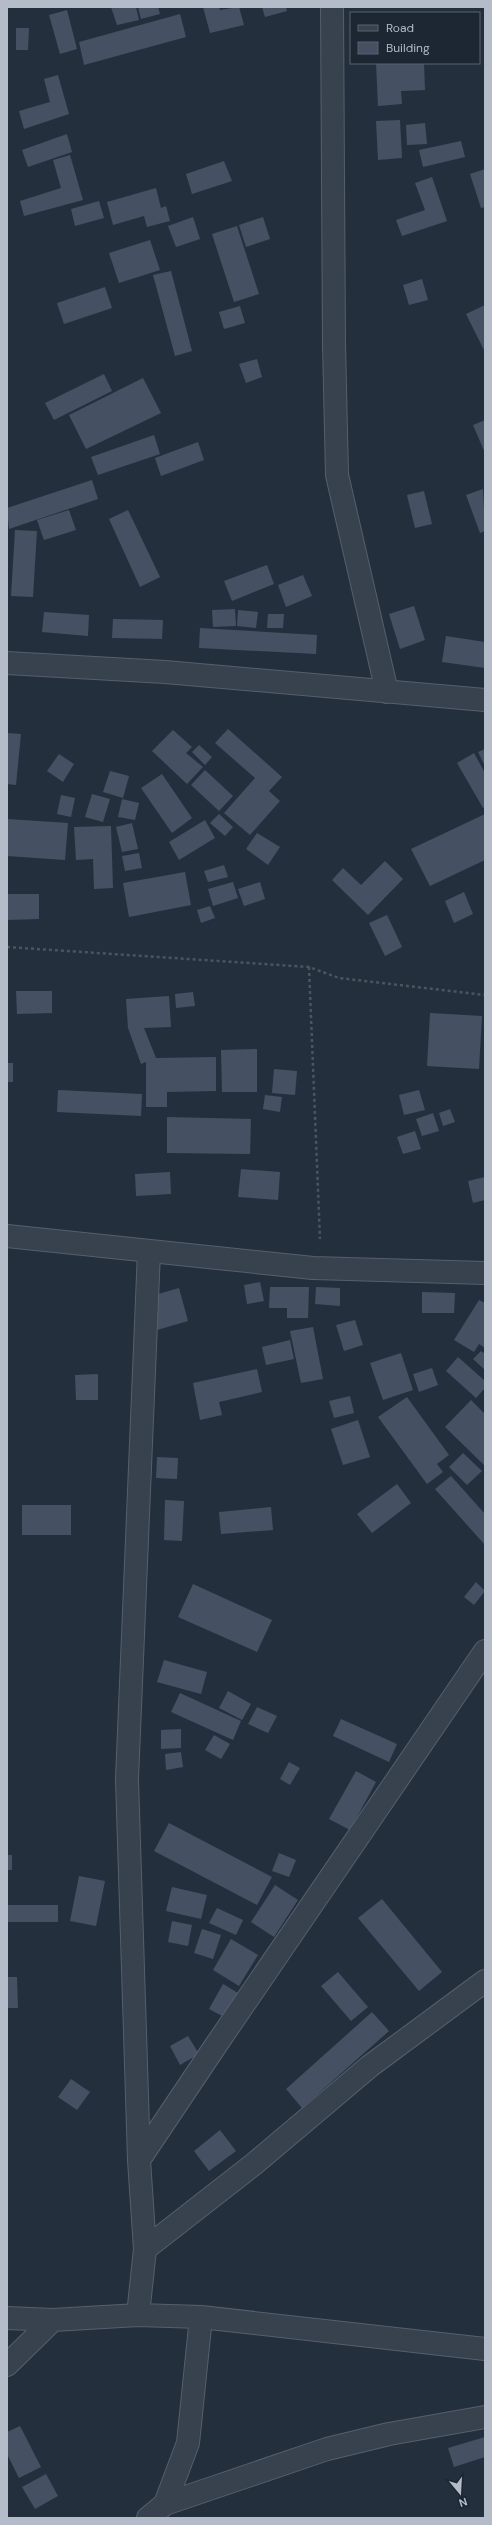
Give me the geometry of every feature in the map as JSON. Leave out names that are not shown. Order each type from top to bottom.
[{"type":"street","points":[[332,7],[334,344],[337,475],[387,692]]},
{"type":"street","points":[[7,663],[165,672],[485,700]]},
{"type":"street","points":[[7,1236],[313,1268],[485,1273]]},
{"type":"street","points":[[138,2315],[145,2249],[140,2160],[127,1779],[149,1251]]},
{"type":"street","points":[[140,2160],[218,2041],[485,1651]]},
{"type":"street","points":[[145,2249],[254,2164],[370,2066],[485,1981]]},
{"type":"street","points":[[7,2318],[53,2320],[138,2315],[201,2317],[485,2349]]},
{"type":"street","points":[[165,2504],[188,2443],[201,2317]]},
{"type":"street","points":[[7,2365],[53,2320]]},
{"type":"street","points":[[148,2518],[165,2504],[326,2450],[389,2434],[485,2417]]},
{"type":"path","points":[[7,946],[309,968],[338,978],[485,995]]},
{"type":"path","points":[[309,968],[320,1240],[313,1268]]},
{"type":"building","points":[[111,7],[136,7],[139,20],[117,25]]},
{"type":"building","points":[[138,7],[158,7],[160,14],[141,19]]},
{"type":"building","points":[[203,7],[219,7],[220,10],[239,7],[244,25],[210,33]]},
{"type":"building","points":[[262,7],[286,7],[287,11],[265,17]]},
{"type":"building","points":[[67,10],[77,49],[60,54],[49,15]]},
{"type":"building","points":[[180,14],[186,37],[84,65],[79,42]]},
{"type":"building","points":[[16,28],[29,28],[28,50],[16,50]]},
{"type":"building","points":[[376,64],[424,64],[425,90],[401,91],[402,104],[378,106]]},
{"type":"building","points":[[58,75],[69,114],[24,129],[19,111],[50,102],[44,79]]},
{"type":"building","points":[[400,120],[402,158],[378,160],[376,121]]},
{"type":"building","points":[[425,123],[427,144],[407,145],[406,125]]},
{"type":"building","points":[[67,134],[72,152],[28,167],[22,150]]},
{"type":"building","points":[[461,141],[465,157],[423,167],[419,150]]},
{"type":"building","points":[[70,155],[83,200],[24,216],[20,201],[61,188],[53,160]]},
{"type":"building","points":[[224,161],[232,181],[192,194],[186,174]]},
{"type":"building","points":[[485,169],[485,207],[481,208],[470,174]]},
{"type":"building","points":[[432,177],[447,221],[402,236],[396,220],[425,210],[415,183]]},
{"type":"building","points":[[156,188],[161,208],[166,206],[170,221],[147,227],[144,216],[113,225],[107,202]]},
{"type":"building","points":[[99,201],[104,218],[75,226],[71,209]]},
{"type":"building","points":[[193,217],[200,239],[176,247],[168,226]]},
{"type":"building","points":[[263,217],[270,239],[246,247],[239,225]]},
{"type":"building","points":[[237,226],[259,294],[234,302],[212,234]]},
{"type":"building","points":[[150,240],[160,270],[119,283],[109,253]]},
{"type":"building","points":[[171,271],[192,351],[175,356],[153,275]]},
{"type":"building","points":[[422,279],[428,300],[409,305],[403,285]]},
{"type":"building","points":[[105,287],[112,308],[64,324],[57,303]]},
{"type":"building","points":[[485,305],[485,352],[466,314]]},
{"type":"building","points":[[240,306],[245,323],[224,329],[219,312]]},
{"type":"building","points":[[257,359],[262,377],[246,383],[239,364]]},
{"type":"building","points":[[104,374],[112,391],[54,420],[45,403]]},
{"type":"building","points":[[143,378],[161,413],[86,449],[69,415]]},
{"type":"building","points":[[485,420],[485,453],[473,425]]},
{"type":"building","points":[[154,435],[160,454],[98,475],[91,457]]},
{"type":"building","points":[[198,442],[204,460],[161,476],[155,458]]},
{"type":"building","points":[[92,480],[98,499],[9,529],[7,508]]},
{"type":"building","points":[[483,489],[485,531],[480,533],[466,495]]},
{"type":"building","points":[[424,491],[432,524],[415,528],[407,495]]},
{"type":"building","points":[[69,510],[76,530],[44,540],[37,520]]},
{"type":"building","points":[[128,510],[160,577],[140,587],[109,519]]},
{"type":"building","points":[[15,530],[37,531],[33,597],[11,596]]},
{"type":"building","points":[[267,565],[274,584],[232,601],[224,581]]},
{"type":"building","points":[[303,575],[312,596],[286,607],[278,585]]},
{"type":"building","points":[[414,606],[425,640],[400,649],[389,614]]},
{"type":"building","points":[[235,609],[236,626],[213,627],[212,610]]},
{"type":"building","points":[[238,610],[258,612],[256,628],[237,626]]},
{"type":"building","points":[[44,612],[89,615],[88,636],[42,632]]},
{"type":"building","points":[[268,614],[284,614],[283,628],[267,628]]},
{"type":"building","points":[[113,619],[163,620],[162,639],[112,638]]},
{"type":"building","points":[[200,628],[317,635],[316,654],[199,648]]},
{"type":"building","points":[[446,636],[485,642],[485,668],[442,662]]},
{"type":"building","points":[[228,729],[282,777],[269,791],[280,801],[250,835],[224,813],[255,778],[215,743]]},
{"type":"building","points":[[173,730],[192,747],[186,753],[203,767],[187,784],[152,751]]},
{"type":"building","points":[[7,733],[21,734],[16,785],[7,784]]},
{"type":"building","points":[[199,745],[212,757],[205,765],[192,752]]},
{"type":"building","points":[[485,749],[485,766],[478,752]]},
{"type":"building","points":[[474,753],[485,773],[485,807],[483,808],[457,763]]},
{"type":"building","points":[[59,754],[74,764],[63,782],[47,771]]},
{"type":"building","points":[[205,770],[233,796],[219,811],[191,785]]},
{"type":"building","points":[[110,771],[129,776],[123,798],[103,792]]},
{"type":"building","points":[[162,774],[192,818],[172,833],[141,788]]},
{"type":"building","points":[[92,794],[110,799],[103,822],[85,817]]},
{"type":"building","points":[[61,795],[75,798],[71,817],[57,814]]},
{"type":"building","points":[[122,799],[139,803],[135,820],[118,817]]},
{"type":"building","points":[[219,814],[233,827],[225,836],[210,823]]},
{"type":"building","points":[[485,814],[485,860],[430,886],[411,849]]},
{"type":"building","points":[[7,819],[68,823],[65,860],[7,856]]},
{"type":"building","points":[[205,820],[215,838],[179,860],[169,842]]},
{"type":"building","points":[[132,823],[138,849],[122,852],[116,827]]},
{"type":"building","points":[[111,826],[113,888],[94,889],[93,859],[76,860],[74,827]]},
{"type":"building","points":[[257,833],[280,847],[268,865],[246,849]]},
{"type":"building","points":[[139,853],[142,868],[125,871],[122,856]]},
{"type":"building","points":[[385,861],[403,879],[368,915],[332,880],[343,868],[361,885]]},
{"type":"building","points":[[224,865],[228,877],[208,882],[204,871]]},
{"type":"building","points":[[185,872],[191,905],[129,917],[123,883]]},
{"type":"building","points":[[233,882],[238,898],[213,906],[208,889]]},
{"type":"building","points":[[260,882],[265,899],[244,906],[238,889]]},
{"type":"building","points":[[464,892],[473,914],[454,923],[445,901]]},
{"type":"building","points":[[7,894],[39,894],[39,919],[7,920]]},
{"type":"building","points":[[210,906],[215,918],[201,923],[197,910]]},
{"type":"building","points":[[387,915],[402,947],[385,956],[369,923]]},
{"type":"building","points":[[16,991],[52,991],[52,1013],[17,1014]]},
{"type":"building","points":[[193,992],[195,1006],[176,1008],[175,994]]},
{"type":"building","points":[[169,996],[171,1027],[144,1028],[156,1058],[216,1057],[216,1091],[167,1092],[167,1107],[146,1107],[146,1062],[141,1064],[128,1028],[126,999]]},
{"type":"building","points":[[430,1013],[482,1016],[479,1069],[427,1066]]},
{"type":"building","points":[[257,1049],[257,1092],[222,1092],[221,1050]]},
{"type":"building","points":[[7,1063],[13,1063],[13,1082],[7,1082]]},
{"type":"building","points":[[274,1069],[297,1071],[295,1095],[272,1093]]},
{"type":"building","points":[[58,1090],[142,1094],[141,1116],[57,1112]]},
{"type":"building","points":[[419,1090],[425,1110],[404,1115],[399,1095]]},
{"type":"building","points":[[265,1095],[282,1097],[280,1112],[263,1109]]},
{"type":"building","points":[[450,1109],[455,1122],[443,1126],[439,1113]]},
{"type":"building","points":[[433,1113],[439,1131],[422,1136],[416,1119]]},
{"type":"building","points":[[167,1117],[251,1119],[250,1154],[167,1153]]},
{"type":"building","points":[[415,1131],[421,1149],[403,1154],[397,1137]]},
{"type":"building","points":[[241,1169],[280,1172],[278,1200],[238,1197]]},
{"type":"building","points":[[170,1172],[171,1194],[136,1196],[135,1174]]},
{"type":"building","points":[[485,1177],[485,1200],[473,1203],[468,1181]]},
{"type":"building","points":[[260,1282],[264,1301],[247,1304],[244,1285]]},
{"type":"building","points":[[270,1287],[309,1287],[308,1318],[287,1318],[287,1308],[269,1308]]},
{"type":"building","points":[[316,1287],[340,1288],[340,1306],[315,1304]]},
{"type":"building","points":[[179,1288],[188,1321],[157,1330],[148,1297]]},
{"type":"building","points":[[422,1292],[455,1293],[454,1313],[422,1313]]},
{"type":"building","points":[[479,1300],[485,1303],[485,1348],[479,1344],[474,1352],[454,1340]]},
{"type":"building","points":[[355,1320],[363,1345],[344,1351],[336,1325]]},
{"type":"building","points":[[313,1327],[323,1379],[301,1383],[290,1331]]},
{"type":"building","points":[[290,1340],[294,1359],[266,1365],[262,1347]]},
{"type":"building","points":[[481,1351],[485,1354],[485,1370],[473,1359]]},
{"type":"building","points":[[401,1353],[413,1390],[383,1400],[370,1363]]},
{"type":"building","points":[[458,1357],[485,1381],[485,1388],[476,1398],[446,1371]]},
{"type":"building","points":[[432,1368],[438,1385],[419,1392],[413,1374]]},
{"type":"building","points":[[257,1369],[262,1392],[219,1402],[222,1415],[200,1420],[193,1383]]},
{"type":"building","points":[[98,1374],[98,1400],[76,1400],[75,1375]]},
{"type":"building","points":[[350,1396],[354,1413],[334,1418],[329,1401]]},
{"type":"building","points":[[407,1397],[449,1455],[437,1464],[443,1472],[427,1484],[378,1417]]},
{"type":"building","points":[[471,1400],[485,1414],[485,1466],[445,1427]]},
{"type":"building","points":[[358,1420],[370,1457],[343,1465],[331,1429]]},
{"type":"building","points":[[463,1453],[482,1471],[467,1485],[449,1467]]},
{"type":"building","points":[[157,1457],[178,1458],[177,1479],[156,1478]]},
{"type":"building","points":[[451,1476],[485,1514],[485,1545],[435,1489]]},
{"type":"building","points":[[397,1484],[411,1503],[372,1533],[357,1514]]},
{"type":"building","points":[[165,1500],[184,1501],[182,1541],[164,1540]]},
{"type":"building","points":[[22,1505],[71,1505],[71,1535],[22,1535]]},
{"type":"building","points":[[271,1507],[273,1530],[221,1534],[219,1512]]},
{"type":"building","points":[[476,1582],[485,1591],[474,1605],[464,1597]]},
{"type":"building","points":[[193,1584],[272,1620],[257,1652],[178,1617]]},
{"type":"building","points":[[164,1660],[207,1672],[201,1694],[157,1682]]},
{"type":"building","points":[[228,1691],[251,1704],[242,1720],[219,1708]]},
{"type":"building","points":[[180,1693],[241,1721],[233,1740],[171,1712]]},
{"type":"building","points":[[257,1707],[277,1716],[268,1733],[248,1724]]},
{"type":"building","points":[[341,1719],[397,1744],[389,1762],[333,1736]]},
{"type":"building","points":[[181,1729],[181,1748],[161,1749],[161,1730]]},
{"type":"building","points":[[214,1735],[230,1744],[221,1759],[205,1750]]},
{"type":"building","points":[[181,1752],[183,1767],[166,1770],[165,1754]]},
{"type":"building","points":[[289,1762],[300,1768],[290,1785],[280,1779]]},
{"type":"building","points":[[356,1771],[376,1782],[350,1830],[329,1819]]},
{"type":"building","points":[[169,1823],[272,1877],[257,1905],[154,1851]]},
{"type":"building","points":[[279,1853],[296,1860],[289,1877],[272,1871]]},
{"type":"building","points":[[7,1855],[12,1855],[12,1870],[7,1870]]},
{"type":"building","points":[[79,1876],[105,1881],[96,1926],[70,1921]]},
{"type":"building","points":[[275,1885],[298,1900],[274,1937],[251,1922]]},
{"type":"building","points":[[172,1887],[207,1895],[201,1919],[166,1911]]},
{"type":"building","points":[[382,1899],[442,1972],[419,1991],[358,1918]]},
{"type":"building","points":[[7,1905],[58,1905],[58,1922],[7,1922]]},
{"type":"building","points":[[217,1908],[243,1920],[236,1935],[209,1923]]},
{"type":"building","points":[[172,1921],[192,1925],[188,1946],[168,1942]]},
{"type":"building","points":[[202,1929],[221,1935],[213,1959],[194,1953]]},
{"type":"building","points":[[231,1939],[258,1955],[239,1986],[213,1970]]},
{"type":"building","points":[[338,1972],[368,2007],[351,2021],[321,1986]]},
{"type":"building","points":[[7,1977],[17,1977],[18,2008],[7,2008]]},
{"type":"building","points":[[223,1984],[238,1993],[224,2017],[209,2009]]},
{"type":"building","points":[[372,2012],[389,2031],[302,2108],[286,2089]]},
{"type":"building","points":[[188,2036],[199,2054],[180,2065],[170,2046]]},
{"type":"building","points":[[71,2079],[90,2092],[77,2110],[58,2097]]},
{"type":"building","points":[[220,2130],[236,2151],[209,2171],[194,2151]]},
{"type":"building","points":[[20,2426],[41,2467],[19,2478],[7,2454],[7,2432]]},
{"type":"building","points":[[485,2437],[485,2457],[454,2467],[448,2448]]},
{"type":"building","points":[[46,2474],[58,2496],[35,2509],[22,2487]]}]
